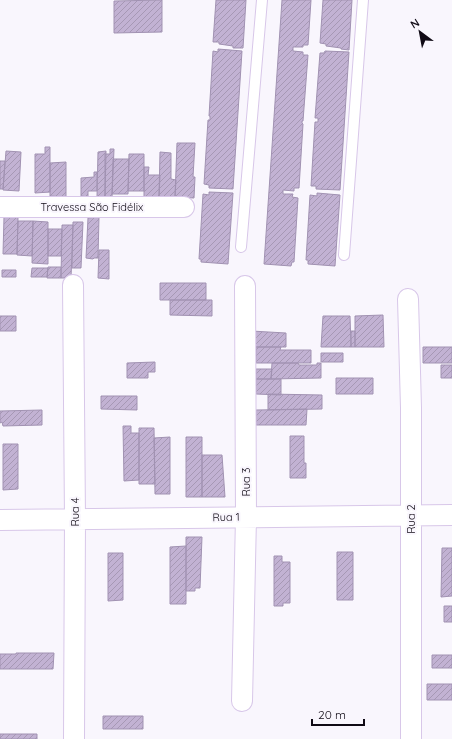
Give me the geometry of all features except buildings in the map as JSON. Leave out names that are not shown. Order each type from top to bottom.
[{"type":"street","name":"Travessa São Fidélix","points":[[0,207],[184,207]]},
{"type":"street","name":"Rua 4","points":[[73,285],[75,519],[74,739]]},
{"type":"street","name":"Rua 3","points":[[242,701],[246,517],[245,286]]},
{"type":"street","name":"Rua 2","points":[[408,299],[411,408],[411,739]]},
{"type":"street","name":"Rua 1","points":[[0,520],[411,514],[452,515]]},
{"type":"lane","points":[[241,247],[262,0]]},
{"type":"lane","points":[[344,255],[363,0]]}]
